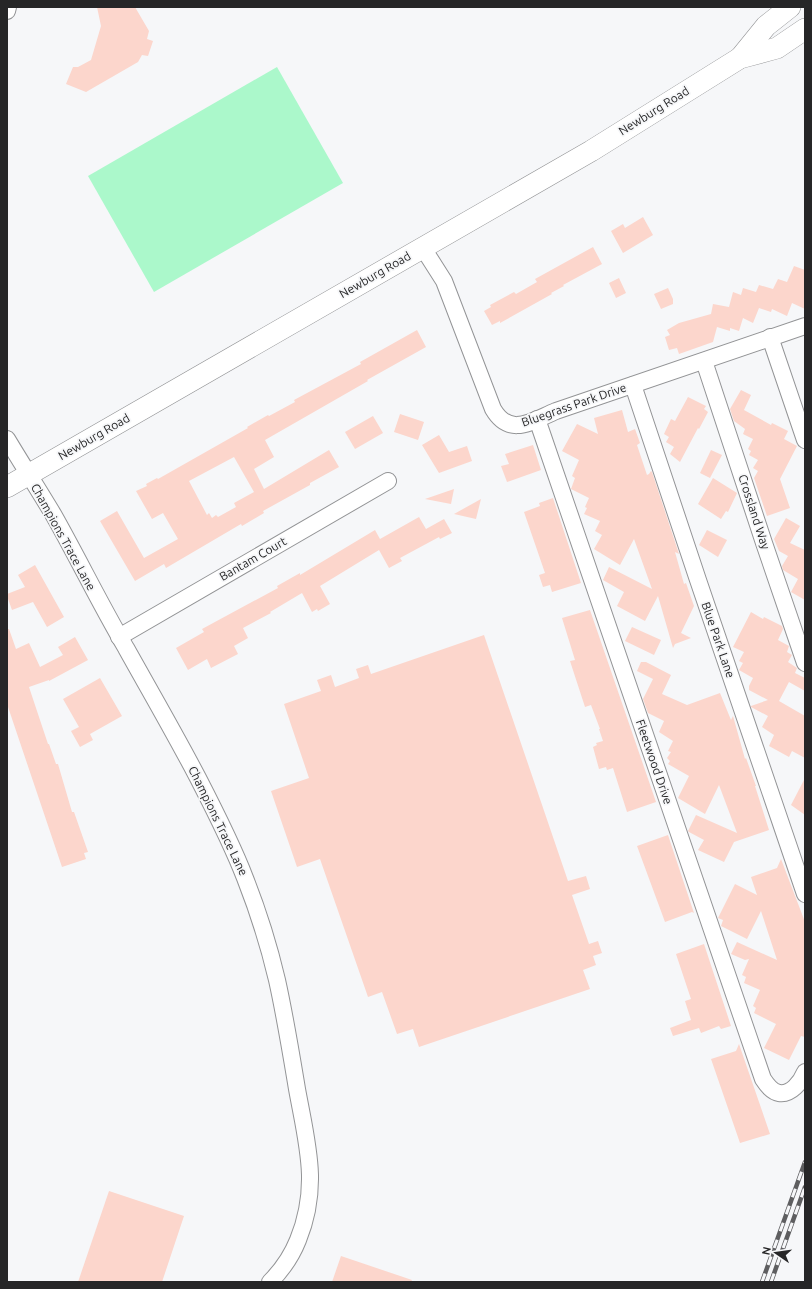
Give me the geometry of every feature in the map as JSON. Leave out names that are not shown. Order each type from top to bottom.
[{"type":"main road","name":"Newburg Road","points":[[740,58],[766,26],[790,7]]},
{"type":"main road","name":"Newburg Road","points":[[7,487],[29,476],[313,310],[591,151],[740,58],[777,48],[805,29]]},
{"type":"street","points":[[7,11],[8,7]]},
{"type":"street","name":"Bluegrass Park Drive","points":[[423,248],[444,280],[485,391],[498,418],[504,423],[514,425],[524,424],[633,384],[805,326]]},
{"type":"street","points":[[770,337],[805,440]]},
{"type":"street","name":"Crossland Way","points":[[704,361],[805,662]]},
{"type":"street","name":"Blue Park Lane","points":[[633,384],[700,588],[805,894]]},
{"type":"street","name":"Fleetwood Drive","points":[[537,418],[763,1079],[769,1087],[779,1093],[784,1093],[797,1086],[805,1072]]},
{"type":"street","name":"Champions Trace Lane","points":[[7,439],[52,513],[213,806],[236,854],[266,941],[285,1016],[308,1148],[310,1175],[308,1208],[295,1248],[286,1263],[270,1282]]},
{"type":"street","name":"Bantam Court","points":[[119,637],[388,481]]},
{"type":"green space","points":[[277,67],[343,183],[154,292],[88,176]]},
{"type":"building","points":[[97,7],[135,7],[149,31],[147,39],[153,41],[148,56],[142,55],[138,62],[86,92],[66,84],[73,67],[78,67],[91,60],[101,26]]},
{"type":"building","points":[[643,217],[653,235],[623,253],[611,231],[623,224],[625,228]]},
{"type":"building","points":[[593,247],[602,264],[563,285],[564,286],[551,293],[552,294],[500,323],[500,321],[492,325],[484,311],[491,307],[490,305],[514,292],[516,294],[537,282],[535,279]]},
{"type":"building","points":[[794,266],[805,270],[805,309],[792,303],[787,316],[772,309],[771,312],[759,308],[753,323],[743,318],[739,331],[730,328],[730,331],[717,327],[713,342],[679,354],[677,348],[669,350],[665,337],[670,335],[667,330],[679,323],[711,314],[713,304],[729,307],[733,292],[741,295],[743,288],[756,292],[759,285],[773,289],[778,279],[787,282]]},
{"type":"building","points":[[619,278],[626,293],[616,298],[609,283]]},
{"type":"building","points":[[668,288],[673,299],[673,304],[661,309],[654,294]]},
{"type":"building","points":[[417,330],[426,347],[265,440],[274,457],[254,469],[264,489],[329,450],[339,467],[263,511],[264,513],[242,526],[241,524],[166,568],[164,564],[135,581],[100,521],[117,511],[144,558],[178,539],[163,513],[152,519],[136,491],[248,428],[247,427],[268,415],[269,416],[295,402],[294,400],[361,364],[360,362]],"holes":[[[234,457],[254,492],[234,503],[236,507],[218,517],[216,515],[212,518],[209,513],[207,515],[189,481]]]},
{"type":"building","points":[[741,390],[751,395],[744,410],[771,425],[772,423],[788,431],[784,439],[797,446],[780,479],[790,508],[767,516],[754,478],[758,471],[753,468],[758,460],[749,455],[751,451],[748,449],[753,439],[743,434],[745,429],[734,421],[730,409]]},
{"type":"building","points":[[688,397],[706,406],[704,409],[708,412],[680,462],[670,454],[674,447],[666,442],[669,437],[664,434],[671,419],[675,421]]},
{"type":"building","points":[[622,410],[628,432],[635,429],[640,443],[637,445],[647,475],[651,471],[652,472],[679,554],[675,552],[684,584],[686,583],[694,606],[681,633],[691,638],[675,644],[673,648],[658,596],[645,621],[617,606],[624,592],[603,580],[609,567],[652,589],[634,539],[620,565],[594,549],[602,535],[595,531],[600,521],[584,514],[589,498],[571,489],[575,478],[572,476],[579,460],[562,451],[577,424],[598,434],[594,418]]},
{"type":"building","points":[[400,414],[424,422],[418,440],[394,432]]},
{"type":"building","points":[[373,416],[383,433],[355,449],[345,432]]},
{"type":"building","points":[[439,435],[449,452],[467,446],[472,461],[439,473],[422,445]]},
{"type":"building","points":[[533,445],[541,470],[507,482],[501,466],[509,464],[505,454]]},
{"type":"building","points":[[711,450],[722,455],[710,478],[700,473]]},
{"type":"building","points":[[713,478],[737,493],[728,512],[726,511],[721,519],[698,504]]},
{"type":"building","points":[[454,489],[451,504],[425,499]]},
{"type":"building","points":[[553,498],[581,583],[552,592],[550,585],[543,587],[539,575],[545,573],[524,512],[540,506],[539,503]]},
{"type":"building","points":[[481,499],[476,519],[454,514]]},
{"type":"building","points":[[419,517],[426,529],[444,519],[452,533],[440,539],[439,537],[400,558],[402,561],[389,568],[379,550],[320,586],[330,604],[318,611],[317,609],[312,612],[302,593],[270,612],[271,613],[243,628],[248,638],[234,646],[238,654],[211,668],[207,659],[188,670],[176,648],[204,632],[202,629],[278,588],[277,586],[300,573],[300,575],[375,530],[380,539]]},
{"type":"building","points":[[786,518],[800,526],[790,543],[805,550],[805,600],[791,592],[798,579],[783,570],[782,566],[788,556],[779,551],[774,539]]},
{"type":"building","points":[[707,530],[727,540],[718,557],[699,545]]},
{"type":"building","points":[[35,565],[64,617],[47,627],[33,602],[12,610],[7,596],[7,594],[25,587],[18,575]]},
{"type":"building","points":[[590,610],[656,802],[627,812],[613,768],[607,770],[606,767],[599,769],[593,747],[597,745],[596,743],[603,741],[591,705],[585,707],[570,661],[575,660],[562,618]]},
{"type":"building","points":[[751,612],[763,619],[764,617],[782,626],[783,629],[778,640],[789,646],[787,652],[792,655],[788,662],[797,668],[795,673],[805,678],[805,691],[789,682],[779,701],[805,716],[805,758],[792,751],[789,757],[769,746],[774,735],[762,727],[768,716],[751,707],[768,700],[749,690],[749,686],[753,678],[739,670],[743,663],[739,661],[744,652],[733,647]]},
{"type":"building","points":[[632,627],[661,640],[654,655],[625,641]]},
{"type":"building","points":[[7,629],[9,629],[16,649],[29,643],[40,667],[63,655],[58,647],[75,637],[88,660],[49,681],[29,687],[48,744],[56,764],[58,764],[72,812],[74,812],[88,852],[84,853],[86,859],[62,867],[7,704]]},
{"type":"building","points":[[484,635],[568,881],[586,876],[590,889],[572,895],[589,944],[598,941],[602,953],[593,956],[596,965],[583,970],[590,989],[419,1047],[413,1029],[397,1034],[382,992],[368,997],[320,859],[297,867],[271,791],[309,778],[284,704],[321,691],[317,680],[331,675],[335,687],[359,678],[356,669],[368,665],[371,674]]},
{"type":"building","points":[[641,662],[646,662],[671,675],[662,694],[687,705],[720,693],[731,720],[733,716],[745,759],[746,758],[756,786],[769,830],[734,842],[724,862],[698,850],[704,840],[688,831],[696,815],[737,833],[719,785],[705,814],[678,798],[689,776],[668,764],[670,761],[667,758],[671,752],[668,751],[673,741],[659,732],[664,721],[648,713],[643,699],[653,679],[637,671]]},
{"type":"building","points":[[100,678],[122,716],[90,734],[93,740],[80,747],[71,731],[79,727],[63,699]]},
{"type":"building","points":[[805,778],[805,815],[791,805]]},
{"type":"building","points":[[668,835],[694,913],[692,912],[665,922],[637,846]]},
{"type":"building","points":[[781,859],[805,922],[805,1037],[801,1036],[789,1060],[764,1048],[776,1024],[754,1013],[756,1008],[753,1006],[760,990],[744,983],[746,977],[742,975],[749,959],[745,960],[731,954],[737,942],[777,960],[761,911],[747,939],[721,926],[723,920],[718,918],[735,884],[757,895],[751,877],[777,868]]},
{"type":"building","points":[[704,944],[731,1026],[721,1029],[719,1026],[701,1033],[699,1028],[673,1036],[670,1028],[691,1020],[685,1001],[691,999],[676,954]]},
{"type":"building","points":[[739,1044],[770,1134],[740,1143],[711,1059],[736,1051]]},
{"type":"building","points":[[109,1191],[184,1216],[162,1282],[78,1282]]},
{"type":"building","points":[[341,1256],[412,1280],[411,1282],[332,1282]]},
{"type":"railway","points":[[762,1282],[805,1162]]},
{"type":"railway","points":[[771,1282],[805,1187]]}]
